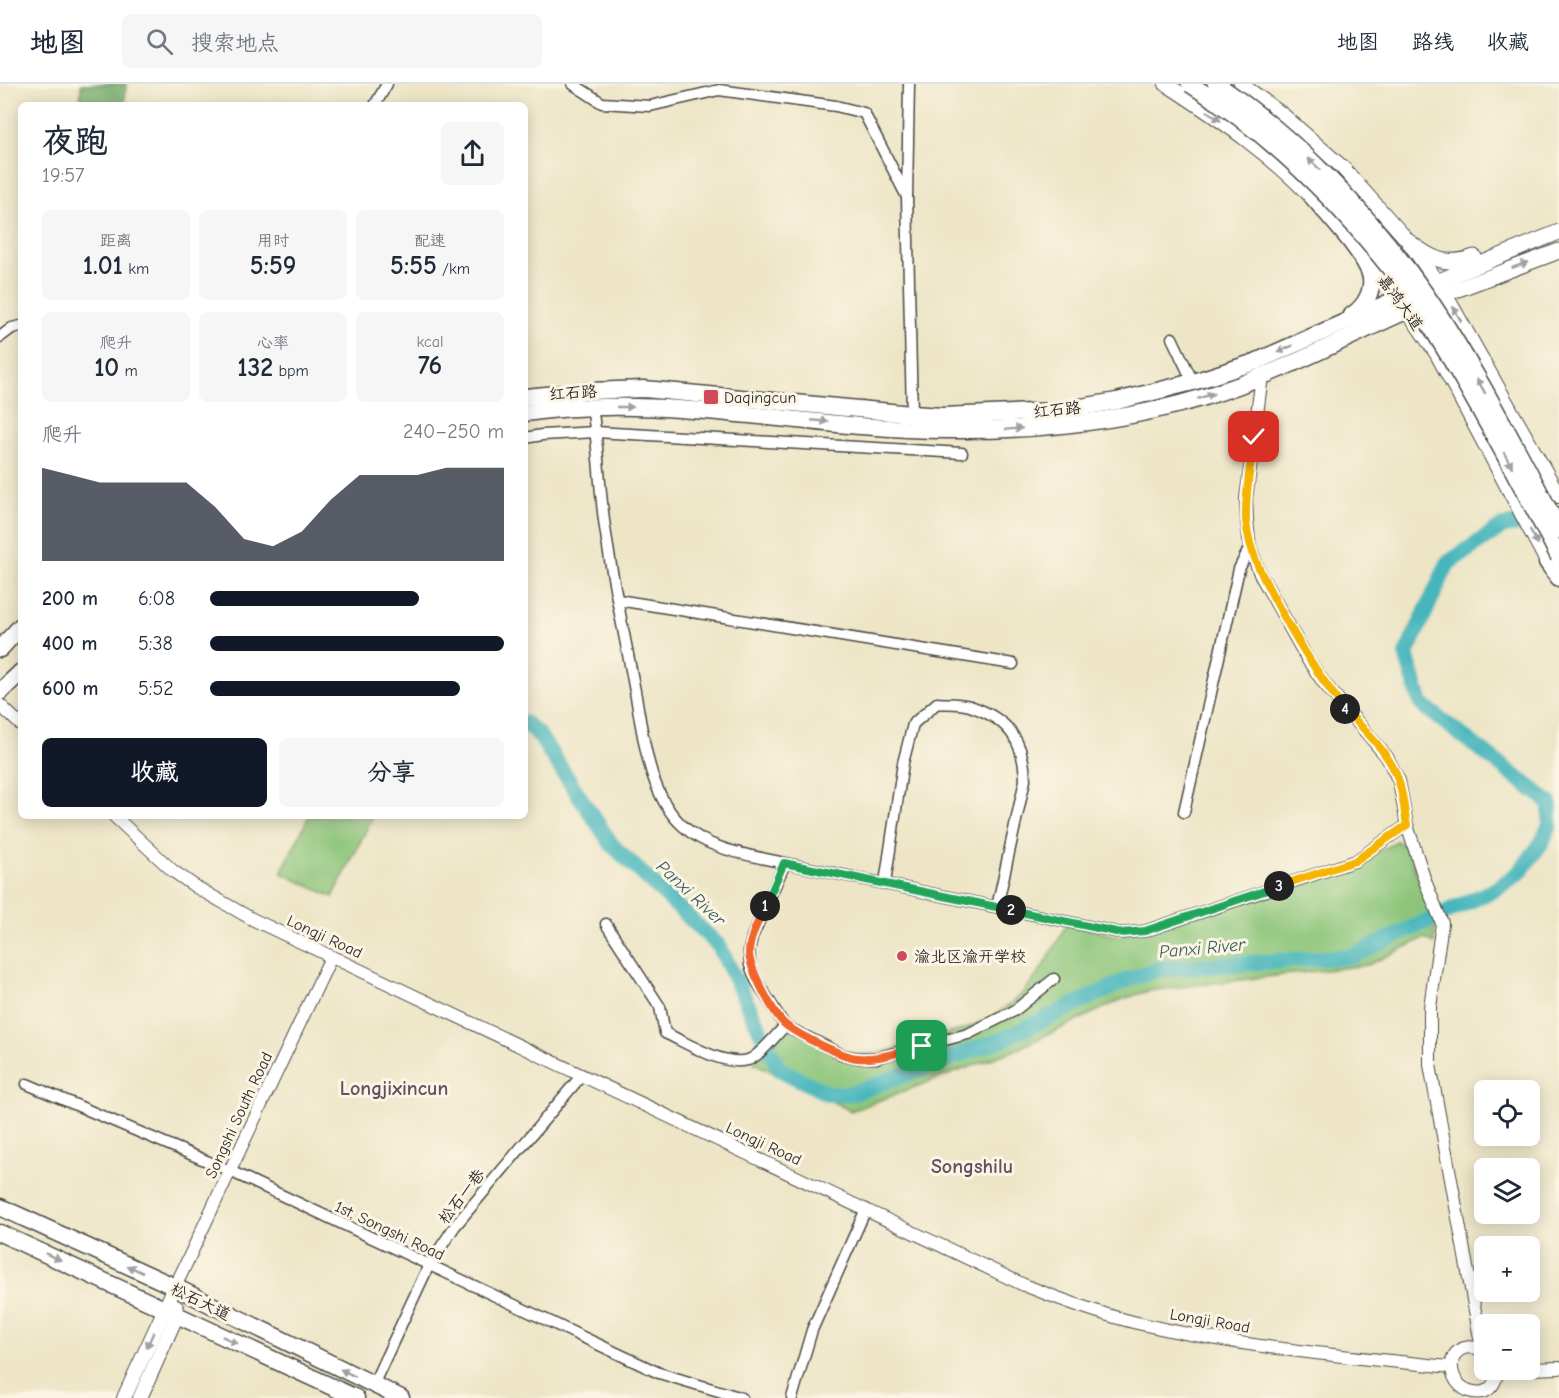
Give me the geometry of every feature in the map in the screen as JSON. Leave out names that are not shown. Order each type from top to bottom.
[{"type":"highway","name":"嘉鸿大道","points":[[1190,84],[1267,141],[1323,190],[1412,298],[1443,346],[1513,467],[1553,560]]},
{"type":"highway","name":"嘉鸿大道","points":[[1216,84],[1278,130],[1332,181],[1424,291],[1513,441],[1559,530]]},
{"type":"highway","points":[[1312,196],[1370,272],[1372,283],[1366,303],[1338,325]]},
{"type":"highway","name":"红石路","points":[[528,413],[592,407],[648,407],[944,430],[997,430],[1058,426],[1120,417],[1201,398],[1262,376],[1441,287]]},
{"type":"highway","name":"红石路","points":[[528,397],[644,389],[912,414],[975,415],[1057,411],[1117,401],[1192,382],[1255,362],[1338,325],[1403,304]]},
{"type":"highway","points":[[1553,560],[1559,578]]},
{"type":"highway","points":[[0,648],[18,629]]},
{"type":"highway","points":[[0,692],[18,675]]},
{"type":"highway","name":"松石大道","points":[[0,1206],[174,1287],[401,1398]]},
{"type":"highway","name":"松石大道","points":[[0,1233],[356,1398]]},
{"type":"main road","name":"嘉鸿大道","points":[[1166,84],[1259,149],[1312,196],[1361,250],[1403,304],[1437,354],[1501,475],[1553,560],[1559,584]]},
{"type":"main road","points":[[1241,84],[1284,116],[1342,167],[1409,242],[1441,287],[1559,496]]},
{"type":"main road","points":[[1361,250],[1375,257],[1388,253],[1396,240],[1393,223]]},
{"type":"main road","points":[[1409,242],[1437,260],[1455,262],[1508,244],[1555,233]]},
{"type":"main road","name":"红石路","points":[[1441,287],[1555,233]]},
{"type":"main road","name":"红石路","points":[[1441,287],[1559,251]]},
{"type":"main road","points":[[140,1398],[171,1312],[174,1287]]},
{"type":"main road","points":[[124,1398],[171,1312]]},
{"type":"street","points":[[377,102],[387,84]]},
{"type":"street","points":[[573,84],[602,103],[650,106],[719,90],[864,112],[907,197]]},
{"type":"street","points":[[909,84],[907,197],[912,414]]},
{"type":"street","points":[[0,337],[12,328],[18,327]]},
{"type":"street","points":[[1172,338],[1192,382]]},
{"type":"street","points":[[1262,376],[1246,499],[1246,521],[1250,547],[1260,574],[1308,660],[1324,683],[1394,768],[1399,781],[1407,825],[1425,881],[1442,923],[1430,1007],[1430,1065],[1477,1314]]},
{"type":"street","points":[[592,407],[605,532],[650,770],[667,807],[682,826],[702,840],[729,850],[784,863],[1121,933],[1145,931],[1355,861],[1407,825]]},
{"type":"street","points":[[528,438],[596,432],[962,453]]},
{"type":"street","points":[[1184,812],[1239,569],[1250,547]]},
{"type":"street","points":[[618,600],[1014,664]]},
{"type":"street","points":[[885,883],[903,763],[913,724],[937,703],[968,706],[997,720],[1013,735],[1021,747],[1025,762],[1025,780],[997,908]]},
{"type":"street","points":[[0,705],[18,722]]},
{"type":"street","name":"Longji Road","points":[[117,819],[150,851],[196,887],[252,919],[1024,1285],[1079,1307],[1145,1325],[1281,1348],[1451,1367]]},
{"type":"street","points":[[784,863],[752,937],[749,951],[750,965],[756,980],[781,1029],[843,1055],[876,1058],[968,1034],[1014,1011],[1054,979]]},
{"type":"street","points":[[606,924],[660,1007],[665,1033],[725,1061],[748,1060],[781,1029]]},
{"type":"street","name":"Songshi South Road","points":[[174,1287],[331,957]]},
{"type":"street","name":"松石一巷","points":[[373,1384],[429,1265],[455,1226],[582,1075]]},
{"type":"street","name":"1st. Songshi Road","points":[[27,1084],[230,1171],[659,1373],[742,1398]]},
{"type":"street","points":[[792,1398],[812,1330],[866,1209]]},
{"type":"street","points":[[1474,1349],[1468,1348],[1457,1355],[1451,1367],[1453,1383],[1465,1393],[1488,1394],[1496,1380]]},
{"type":"street","points":[[1540,1369],[1559,1368]]},
{"type":"green space","points":[[81,84],[126,84],[125,102],[80,102]]},
{"type":"green space","points":[[308,819],[372,819],[333,897],[281,873]]},
{"type":"green space","points":[[1397,841],[1407,848],[1435,925],[1434,944],[1425,938],[1368,965],[1148,991],[1123,999],[1015,1050],[851,1111],[754,1063],[789,1023],[833,1047],[860,1054],[884,1052],[967,1028],[986,1020],[1015,1000],[1038,974],[1066,925],[1119,936],[1358,863]]},
{"type":"waterway","name":"Panxi River","points":[[528,726],[538,734],[612,845],[719,946],[779,1069],[829,1094],[853,1093],[1001,1040],[1129,979],[1160,969],[1352,956],[1496,889],[1520,872],[1542,842],[1550,824],[1550,803],[1421,704],[1406,654],[1448,563],[1503,526],[1541,521]]},
{"type":"place","name":"Daqingcun","points":[[711,397]]},
{"type":"place","name":"渝北区渝开学校","points":[[902,956]]},
{"type":"district","name":"Longjixincun","points":[[394,1088]]},
{"type":"district","name":"Songshilu","points":[[972,1166]]},
{"type":"route","points":[[922,1046],[876,1058],[858,1058],[843,1055],[785,1026],[756,980],[750,965],[749,951],[752,937],[784,863],[1121,933],[1132,933],[1145,931],[1355,861],[1407,825],[1399,781],[1394,768],[1324,683],[1308,660],[1260,574],[1250,547],[1246,521],[1246,499],[1254,437]]}]
